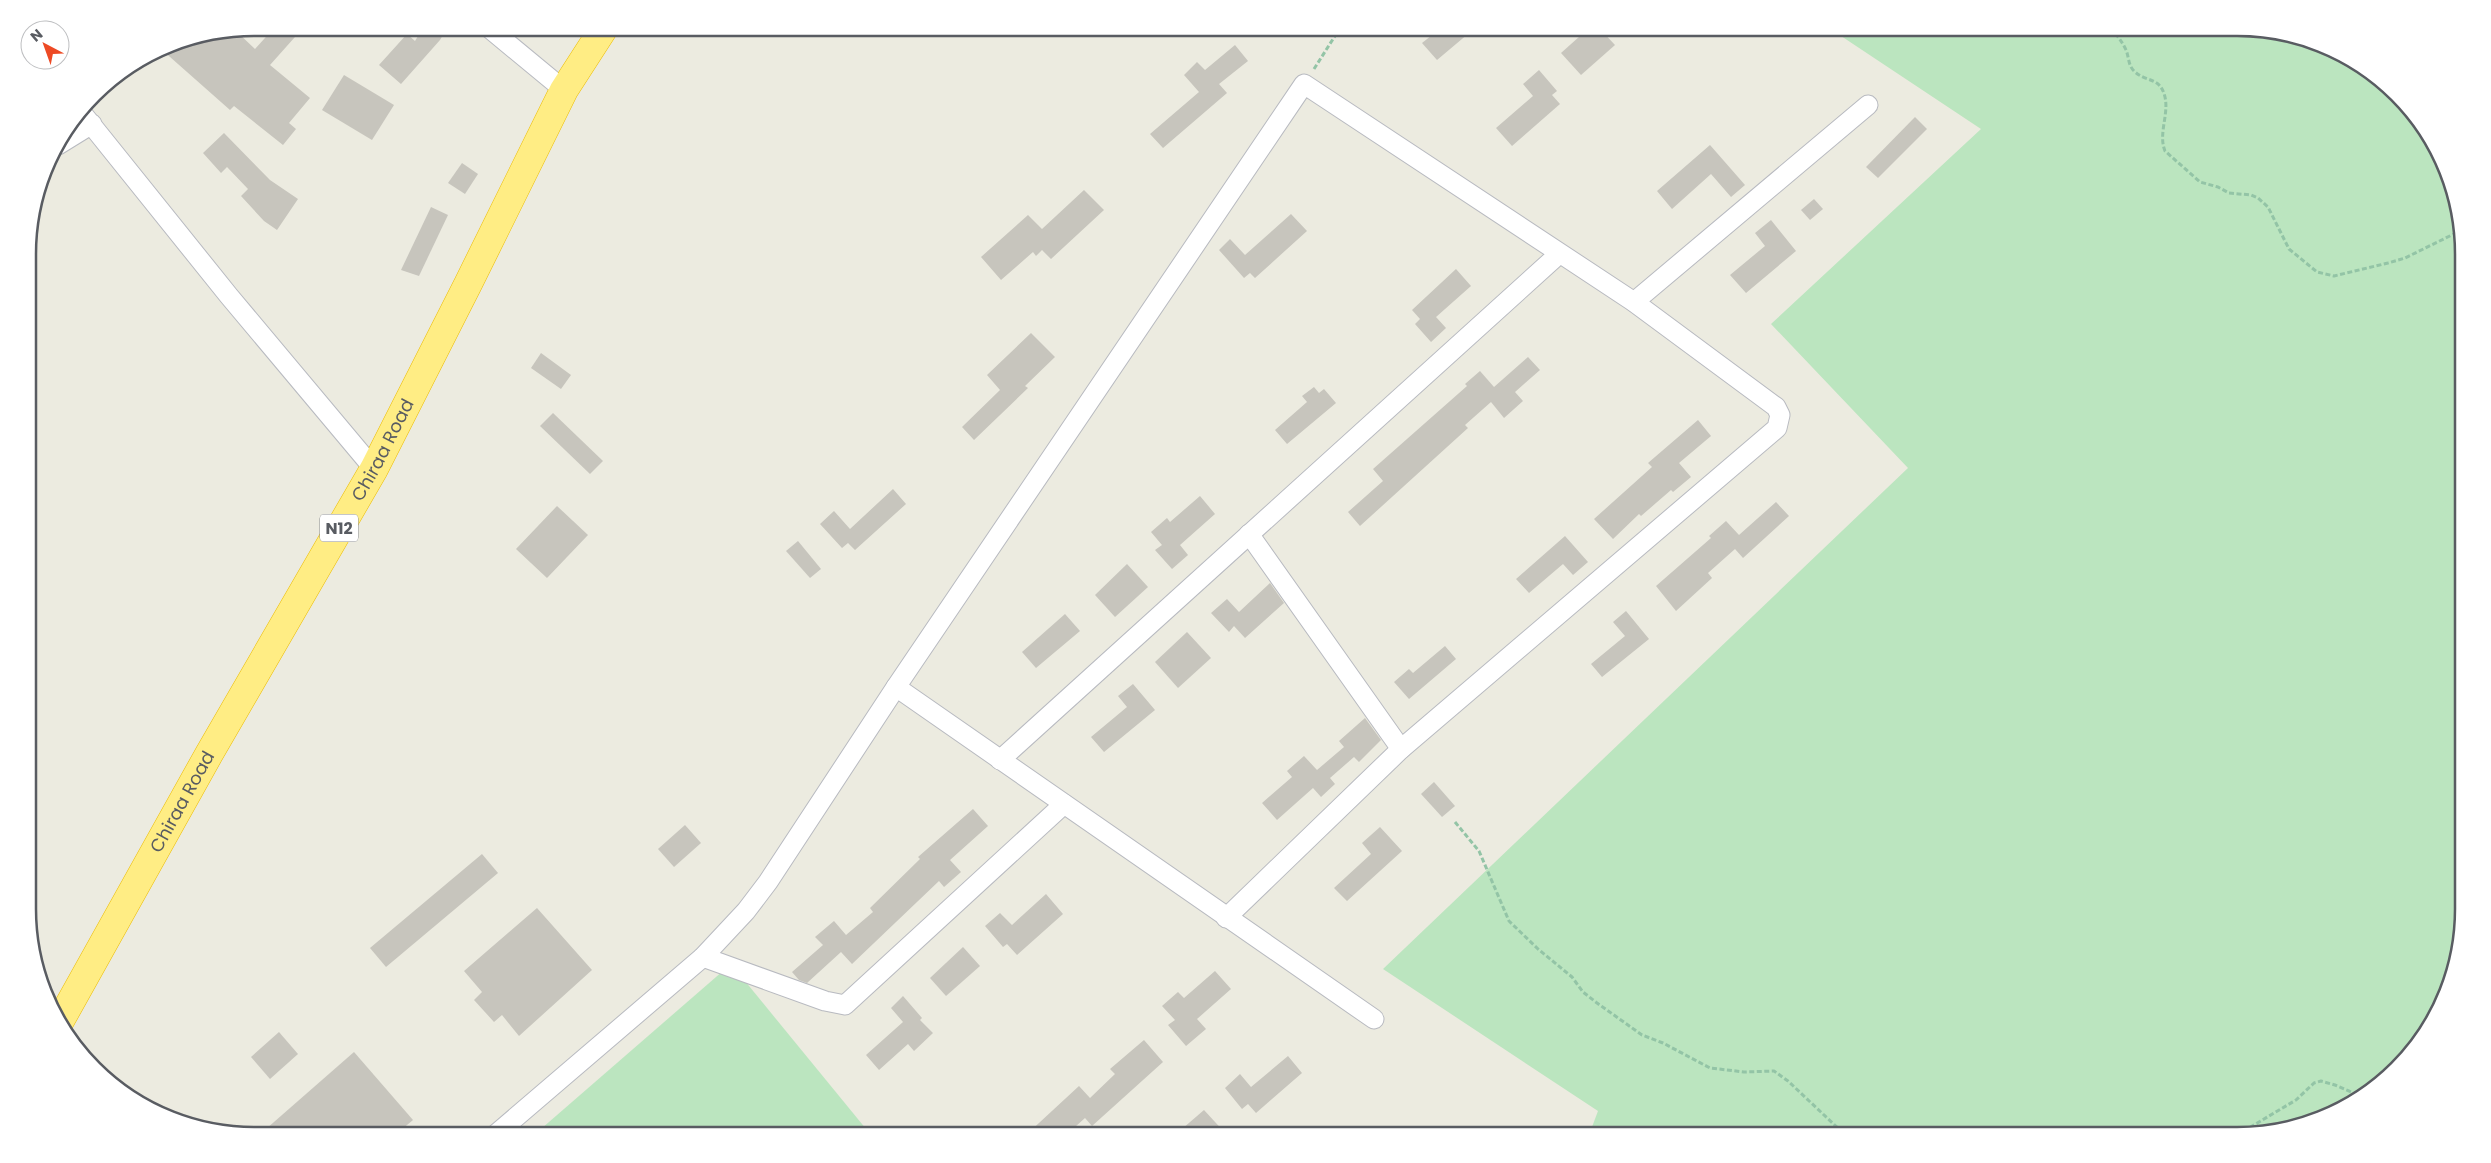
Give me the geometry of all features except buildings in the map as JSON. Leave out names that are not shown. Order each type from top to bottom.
[{"type":"highway","name":"Chiraa Road","points":[[64,1015],[214,745],[374,468],[564,90],[599,36]]},
{"type":"street","points":[[499,36],[564,90]]},
{"type":"street","points":[[505,1127],[703,957],[746,911],[768,882],[896,687],[1304,84],[1634,302],[1776,407],[1780,415],[1777,428],[1401,749],[1226,918]]},
{"type":"street","points":[[1634,302],[1868,105]]},
{"type":"street","points":[[77,127],[87,118],[229,296],[374,468]]},
{"type":"street","points":[[1000,760],[1560,254]]},
{"type":"street","points":[[1249,534],[1401,749]]},
{"type":"street","points":[[896,687],[1374,1019]]},
{"type":"street","points":[[703,957],[825,1001],[845,1005],[1064,804]]},
{"type":"path","points":[[1304,84],[1335,36]]},
{"type":"path","points":[[2117,36],[2129,64],[2135,72],[2152,79],[2161,86],[2165,98],[2166,115],[2162,144],[2165,151],[2200,182],[2218,187],[2229,193],[2251,195],[2258,198],[2268,207],[2289,249],[2317,272],[2334,276],[2388,263],[2405,258],[2454,234]]},
{"type":"path","points":[[1455,822],[1479,851],[1509,921],[1538,949],[1572,977],[1583,992],[1642,1035],[1670,1046],[1710,1068],[1744,1072],[1774,1071],[1788,1081],[1836,1127]]},
{"type":"path","points":[[2252,1126],[2296,1100],[2314,1083],[2321,1081],[2354,1093]]},
{"type":"green space","points":[[1841,36],[2237,36],[2279,40],[2320,53],[2358,73],[2391,100],[2426,145],[2443,184],[2451,212],[2455,254],[2455,909],[2451,951],[2438,992],[2418,1030],[2401,1052],[2380,1073],[2346,1098],[2307,1115],[2279,1123],[2237,1127],[1592,1127],[1598,1111],[1383,969],[1908,468],[1771,324],[1981,129]]},
{"type":"green space","points":[[731,964],[864,1127],[543,1127]]}]
